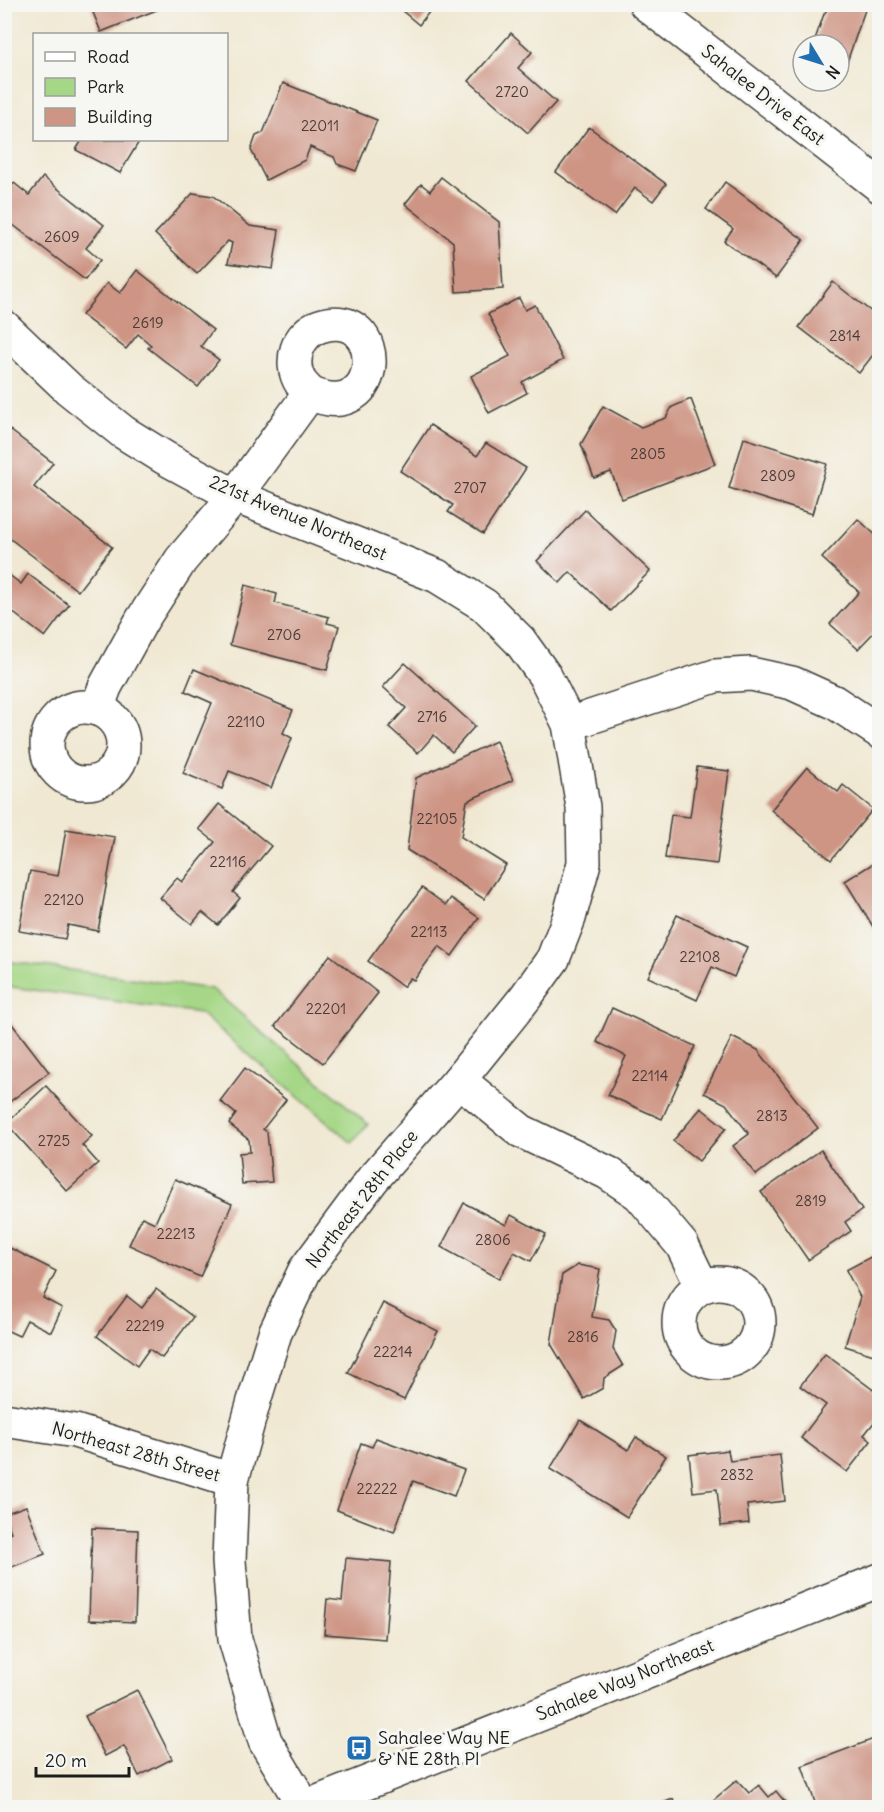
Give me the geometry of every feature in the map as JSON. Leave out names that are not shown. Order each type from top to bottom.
[{"type":"street","name":"Sahalee Drive East","points":[[646,4],[879,186]]},
{"type":"street","name":"221st Avenue Northeast","points":[[4,327],[69,389],[123,432],[165,458],[236,496],[437,576],[484,605],[520,640],[545,676],[569,723]]},
{"type":"street","points":[[98,709],[105,687],[147,612],[181,560],[236,496],[310,393]]},
{"type":"street","points":[[569,723],[715,676],[751,674],[792,683],[834,702],[879,732]]},
{"type":"street","name":"Northeast 28th Place","points":[[304,1807],[265,1741],[235,1640],[229,1561],[232,1480],[275,1333],[305,1269],[372,1180],[459,1080],[525,998],[552,959],[570,918],[584,863],[583,807],[569,723]]},
{"type":"street","points":[[459,1080],[521,1131],[608,1173],[639,1194],[682,1245],[702,1286]]},
{"type":"street","name":"Northeast 28th Street","points":[[4,1419],[75,1431],[232,1480]]},
{"type":"street","name":"Sahalee Way Northeast","points":[[304,1807],[879,1580]]},
{"type":"green space","points":[[5,961],[212,989],[368,1124],[352,1143],[200,1013],[5,986]]},
{"type":"building","points":[[394,4],[448,4],[440,13],[433,7],[419,25]]},
{"type":"building","points":[[831,4],[867,4],[851,50],[851,33],[817,33],[824,14]]},
{"type":"building","points":[[90,5],[169,5],[101,32]]},
{"type":"building","points":[[511,33],[532,52],[518,68],[556,102],[528,133],[469,81]]},
{"type":"building","points":[[283,83],[377,120],[356,171],[337,164],[334,157],[310,147],[305,160],[266,180],[251,150],[256,136],[263,133]]},
{"type":"building","points":[[589,127],[666,184],[653,201],[635,188],[615,215],[556,172]]},
{"type":"building","points":[[81,141],[139,141],[120,173],[76,150]]},
{"type":"building","points":[[43,177],[104,225],[86,248],[100,260],[85,280],[4,218],[4,195],[14,183],[29,195]]},
{"type":"building","points":[[441,177],[499,222],[503,289],[456,292],[453,242],[405,204],[421,184],[430,191]]},
{"type":"building","points":[[725,182],[804,240],[776,278],[724,241],[733,229],[706,209]]},
{"type":"building","points":[[193,193],[213,196],[250,226],[279,230],[273,269],[228,263],[232,243],[228,241],[197,274],[155,234]]},
{"type":"building","points":[[137,270],[213,330],[201,346],[219,360],[198,387],[148,348],[151,345],[138,334],[126,349],[82,315],[107,283],[120,293]]},
{"type":"building","points":[[833,282],[873,313],[877,306],[880,308],[880,346],[859,373],[799,327]]},
{"type":"building","points":[[519,298],[525,310],[535,305],[563,360],[522,382],[527,393],[489,413],[471,376],[510,356],[488,314]]},
{"type":"building","points":[[691,399],[715,464],[622,499],[611,472],[594,478],[581,444],[603,406],[641,427],[666,418],[672,407]]},
{"type":"building","points":[[430,425],[477,456],[486,443],[526,468],[483,534],[448,512],[453,505],[400,471]]},
{"type":"building","points":[[10,430],[53,463],[34,487],[112,547],[78,591],[4,534],[4,436]]},
{"type":"building","points":[[744,438],[827,464],[812,514],[729,488]]},
{"type":"building","points":[[585,510],[650,571],[611,611],[570,572],[560,583],[537,561]]},
{"type":"building","points":[[858,519],[880,539],[880,626],[858,649],[830,624],[859,592],[822,558]]},
{"type":"building","points":[[4,571],[21,584],[28,574],[69,605],[45,637],[7,608],[4,612]]},
{"type":"building","points":[[245,585],[277,594],[275,603],[329,617],[327,623],[339,626],[327,670],[230,645]]},
{"type":"building","points":[[405,663],[475,726],[452,752],[434,735],[418,753],[389,727],[406,708],[383,687]]},
{"type":"building","points":[[194,669],[293,710],[283,733],[292,738],[271,788],[229,771],[222,789],[183,773],[212,703],[185,691]]},
{"type":"building","points":[[496,741],[513,780],[467,801],[461,837],[506,865],[484,899],[407,850],[416,778]]},
{"type":"building","points":[[697,767],[729,771],[717,864],[665,858],[671,815],[690,817]]},
{"type":"building","points":[[807,767],[838,792],[843,785],[873,809],[831,860],[771,810]]},
{"type":"building","points":[[219,804],[271,846],[233,892],[240,898],[218,925],[202,912],[192,924],[160,898],[177,878],[182,882],[215,842],[199,829]]},
{"type":"building","points":[[66,829],[115,837],[98,931],[68,925],[65,939],[19,931],[30,871],[58,876]]},
{"type":"building","points":[[880,859],[880,938],[845,881]]},
{"type":"building","points":[[422,888],[446,905],[451,898],[479,918],[452,956],[439,946],[414,980],[410,978],[403,987],[368,961]]},
{"type":"building","points":[[677,915],[747,947],[734,977],[712,967],[697,1000],[648,977]]},
{"type":"building","points":[[330,955],[378,993],[323,1063],[275,1026]]},
{"type":"building","points":[[612,1008],[695,1046],[662,1119],[608,1095],[626,1056],[597,1042]]},
{"type":"building","points":[[4,1019],[9,1020],[49,1072],[4,1106]]},
{"type":"building","points":[[732,1037],[758,1050],[818,1128],[756,1175],[733,1146],[749,1134],[726,1104],[704,1093]]},
{"type":"building","points":[[245,1068],[286,1100],[263,1129],[267,1132],[272,1182],[242,1184],[239,1153],[250,1152],[249,1140],[229,1124],[236,1114],[220,1101]]},
{"type":"building","points":[[46,1086],[92,1136],[82,1145],[98,1163],[67,1191],[6,1123]]},
{"type":"building","points":[[701,1108],[726,1128],[699,1161],[673,1141]]},
{"type":"building","points":[[821,1150],[862,1210],[845,1222],[851,1231],[808,1260],[761,1192]]},
{"type":"building","points":[[175,1179],[232,1204],[200,1277],[129,1245],[142,1217],[155,1223]]},
{"type":"building","points":[[464,1203],[506,1225],[511,1215],[546,1234],[531,1261],[514,1252],[499,1279],[441,1247]]},
{"type":"building","points":[[4,1245],[56,1271],[43,1298],[62,1308],[51,1332],[27,1320],[19,1336],[4,1329]]},
{"type":"building","points":[[880,1252],[880,1357],[845,1346],[860,1297],[846,1270]]},
{"type":"building","points":[[578,1265],[600,1269],[592,1317],[609,1320],[616,1331],[613,1349],[623,1366],[604,1378],[603,1388],[584,1399],[551,1344],[562,1275]]},
{"type":"building","points":[[156,1289],[193,1317],[162,1358],[149,1349],[137,1366],[97,1336],[127,1296],[142,1308]]},
{"type":"building","points":[[383,1303],[438,1331],[404,1400],[348,1373]]},
{"type":"building","points":[[825,1354],[880,1395],[880,1415],[864,1435],[871,1441],[847,1472],[801,1438],[826,1405],[800,1386]]},
{"type":"building","points":[[580,1420],[628,1450],[636,1437],[666,1456],[627,1517],[550,1469]]},
{"type":"building","points":[[376,1438],[464,1470],[454,1496],[413,1481],[394,1532],[337,1510],[361,1443],[372,1447]]},
{"type":"building","points":[[728,1450],[730,1461],[780,1455],[785,1501],[747,1505],[749,1523],[721,1526],[717,1489],[693,1492],[689,1455]]},
{"type":"building","points":[[26,1506],[45,1554],[4,1570],[4,1535],[11,1532],[4,1514]]},
{"type":"building","points":[[92,1528],[138,1530],[135,1622],[89,1620]]},
{"type":"building","points":[[346,1558],[391,1562],[385,1639],[324,1634],[327,1599],[342,1601]]},
{"type":"building","points":[[137,1690],[172,1759],[139,1776],[124,1746],[105,1756],[85,1716]]},
{"type":"building","points":[[879,1737],[880,1801],[863,1808],[817,1808],[802,1766]]},
{"type":"building","points":[[737,1780],[749,1793],[759,1785],[769,1797],[776,1791],[790,1808],[704,1808]]},
{"type":"building","points":[[673,1799],[676,1808],[653,1808],[653,1807]]},
{"type":"place","name":"Sahalee Way NE & NE 28th Pl","points":[[359,1748]]}]
